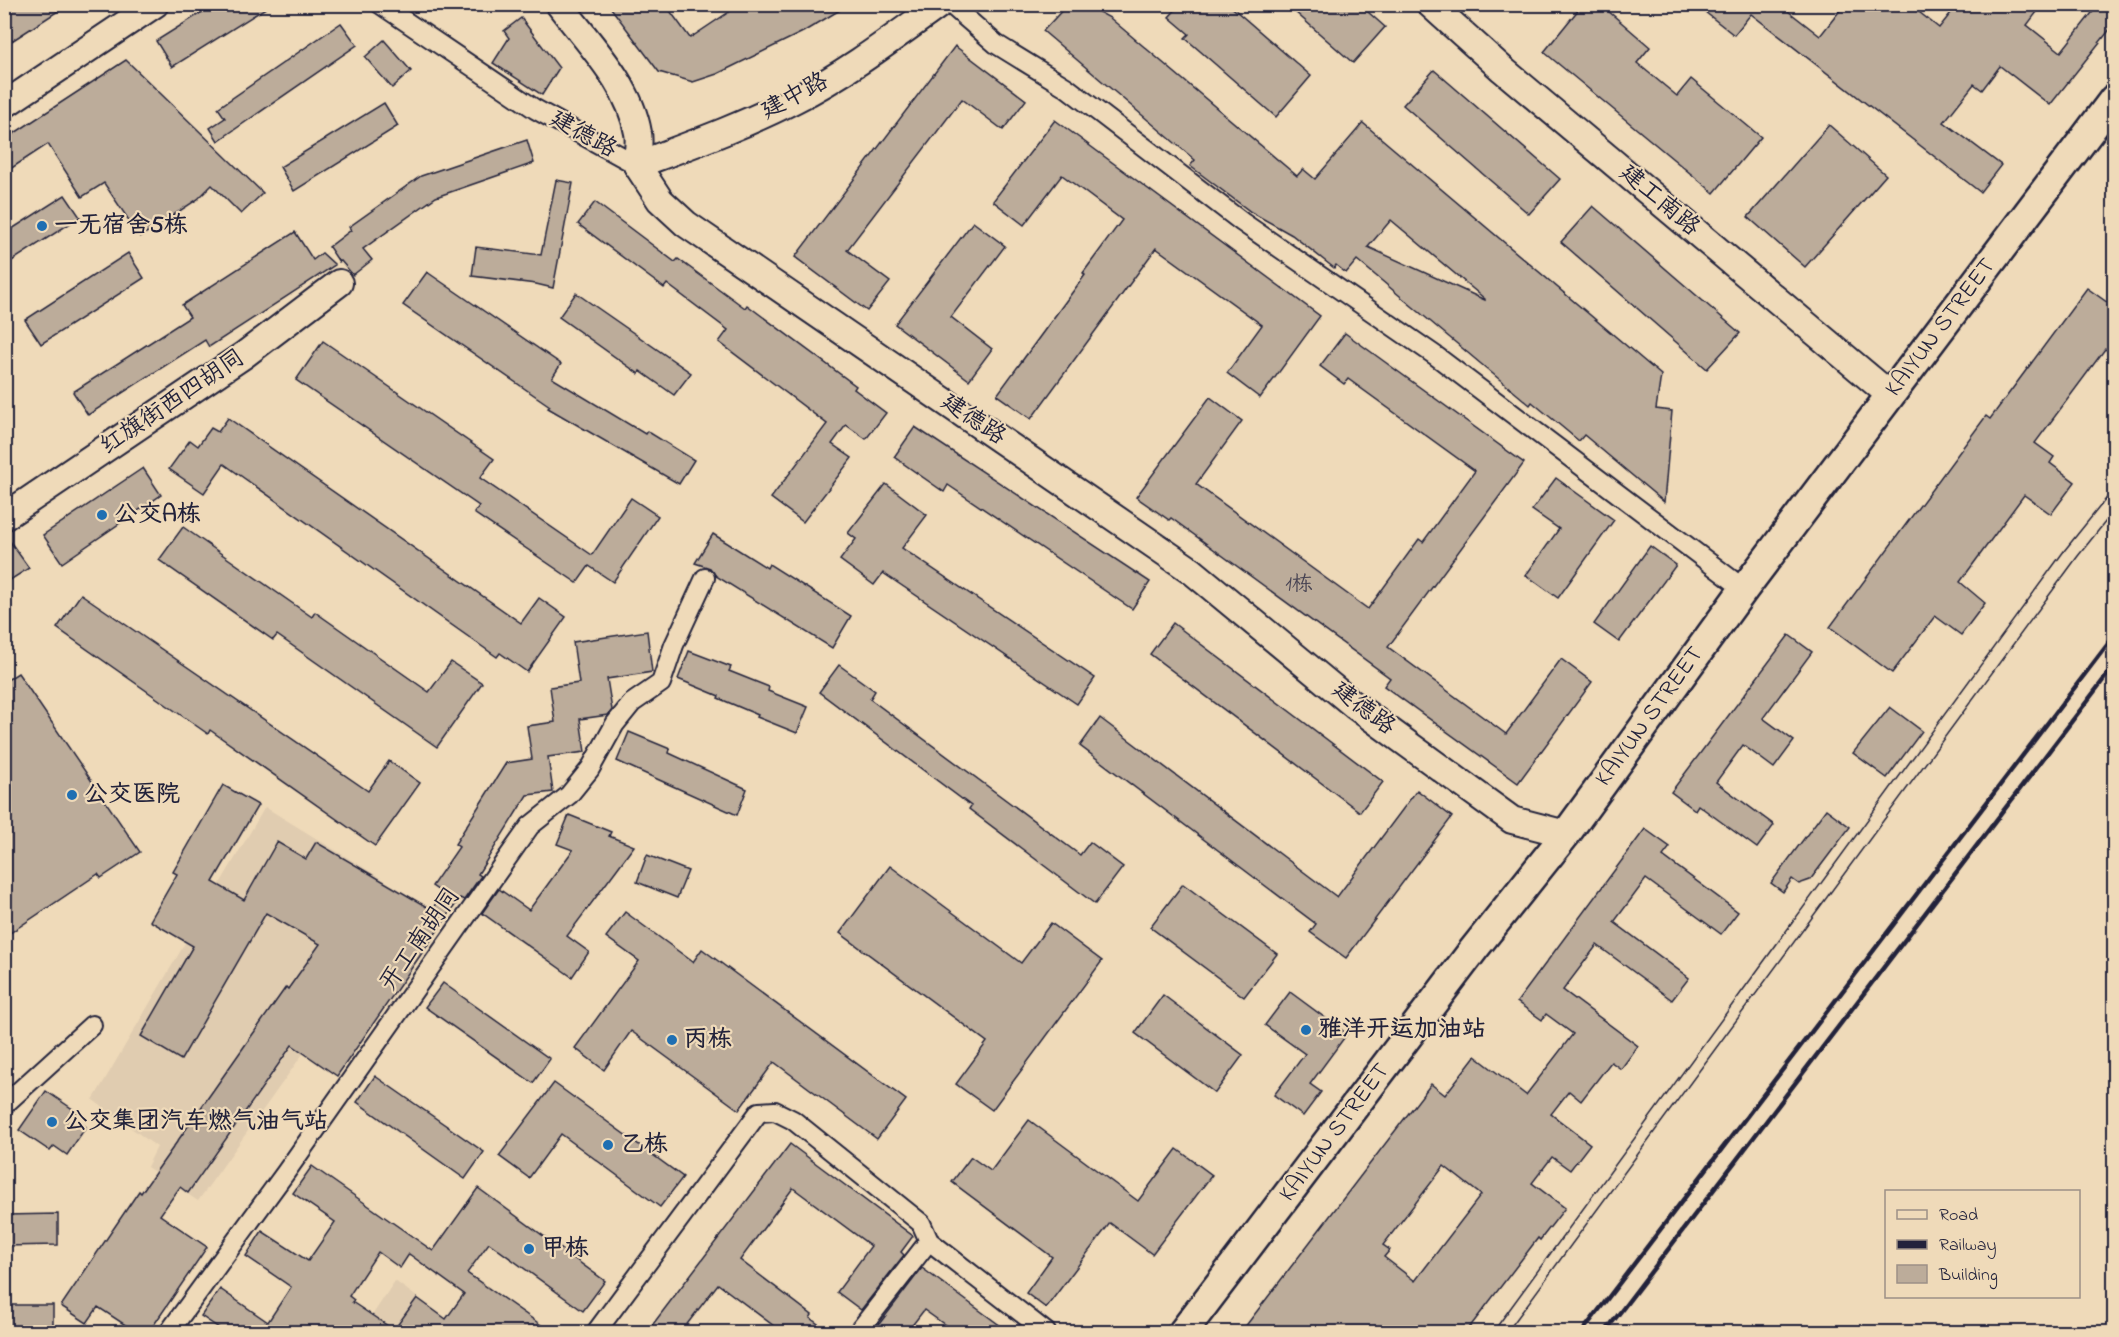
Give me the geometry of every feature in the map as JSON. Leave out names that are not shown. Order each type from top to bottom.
[{"type":"main road","name":"KAIYUN STREET","points":[[1183,1332],[1474,949],[1566,834],[1744,589],[2115,99]]},
{"type":"street","points":[[4,105],[155,4]]},
{"type":"street","name":"建德路","points":[[380,4],[535,109],[637,165],[660,200],[686,224],[1192,571],[1354,705],[1512,820],[1566,834]]},
{"type":"street","points":[[559,4],[623,90],[633,111],[639,135],[637,165]]},
{"type":"street","name":"建中路","points":[[637,165],[722,133],[795,100],[858,62],[940,4]]},
{"type":"street","points":[[950,4],[996,44],[1066,87],[1242,222],[1436,356],[1744,589]]},
{"type":"street","name":"建工南路","points":[[1430,4],[1502,69],[1890,395]]},
{"type":"street","name":"红旗街西四胡同","points":[[4,518],[244,355],[339,283]]},
{"type":"street","name":"开工南胡同","points":[[169,1332],[292,1163],[530,826],[569,795],[590,769],[632,703],[661,683],[674,645],[705,578]]},
{"type":"street","points":[[4,1105],[92,1024]]},
{"type":"street","points":[[596,1332],[759,1112],[775,1111],[793,1120],[921,1224],[929,1241],[1046,1332]]},
{"type":"street","points":[[858,1332],[929,1241]]},
{"type":"shaded area","points":[[265,807],[418,901],[398,934],[317,1034],[198,1201],[147,1167],[157,1147],[93,1100]]},
{"type":"shaded area","points":[[395,1281],[465,1332],[361,1332]]},
{"type":"building","points":[[14,4],[69,4],[4,46],[4,11]]},
{"type":"building","points":[[215,4],[272,4],[172,67],[156,41]]},
{"type":"building","points":[[608,4],[665,4],[690,38],[741,4],[850,4],[803,32],[717,74],[693,82],[659,72]]},
{"type":"building","points":[[1068,4],[1084,4],[1110,18],[1297,176],[1303,169],[1315,179],[1363,123],[1661,375],[1656,409],[1672,411],[1664,502],[1584,435],[1579,441],[1532,402],[1530,405],[1357,260],[1346,273],[1336,265],[1334,268],[1292,235],[1251,212],[1190,166],[1195,160],[1043,31]],"holes":[[[1391,220],[1485,300],[1368,247]]]},
{"type":"building","points":[[1181,4],[1228,4],[1311,76],[1276,117],[1185,38],[1189,34],[1169,17]]},
{"type":"building","points":[[1286,4],[1359,4],[1385,27],[1353,63]]},
{"type":"building","points":[[1583,4],[1600,4],[1650,47],[1637,63],[1677,96],[1691,79],[1761,137],[1714,193],[1544,52]]},
{"type":"building","points":[[1695,4],[1779,4],[1820,36],[1845,4],[1909,4],[1939,28],[1958,4],[2043,4],[2027,25],[2061,52],[2099,4],[2115,4],[2115,23],[2050,105],[2000,66],[1982,90],[1974,84],[1944,122],[2001,165],[1980,192],[1751,14],[1734,35]]},
{"type":"building","points":[[521,18],[559,68],[542,95],[493,63],[509,38],[504,31]]},
{"type":"building","points":[[341,23],[357,45],[218,141],[210,128],[225,118],[218,108]]},
{"type":"building","points":[[384,40],[411,71],[392,88],[365,57]]},
{"type":"building","points":[[955,46],[1026,100],[1003,130],[962,99],[847,250],[890,282],[867,311],[795,257]]},
{"type":"building","points":[[126,60],[263,193],[241,214],[212,185],[198,199],[140,237],[104,183],[82,197],[48,144],[4,173],[4,140]]},
{"type":"building","points":[[1434,70],[1560,179],[1529,214],[1403,105]]},
{"type":"building","points":[[384,103],[398,126],[294,191],[280,167]]},
{"type":"building","points":[[1055,120],[1320,316],[1260,398],[1227,373],[1262,325],[1156,248],[1031,419],[997,395],[1085,275],[1083,273],[1122,220],[1062,175],[1024,225],[993,201]]},
{"type":"building","points":[[1829,125],[1886,175],[1805,267],[1748,217]]},
{"type":"building","points":[[527,140],[534,163],[436,197],[363,249],[372,260],[353,275],[341,261],[339,262],[329,247],[351,230],[349,227],[421,176]]},
{"type":"building","points":[[556,180],[573,183],[553,288],[472,276],[476,247],[541,255]]},
{"type":"building","name":"一无宿舍5栋","points":[[65,195],[80,217],[4,266],[4,234]]},
{"type":"building","points":[[595,202],[675,262],[678,259],[745,308],[747,305],[856,386],[854,389],[886,413],[866,439],[846,425],[832,444],[852,458],[803,522],[771,498],[827,424],[719,342],[728,330],[667,284],[664,288],[578,224]]},
{"type":"building","points":[[1593,206],[1740,333],[1707,369],[1561,242]]},
{"type":"building","points":[[973,222],[1005,246],[951,317],[992,349],[969,380],[895,324]]},
{"type":"building","points":[[295,232],[313,260],[322,253],[335,265],[209,347],[205,340],[88,415],[73,392],[190,317],[182,305]]},
{"type":"building","points":[[128,253],[144,278],[41,344],[25,320]]},
{"type":"building","points":[[427,272],[561,364],[552,378],[645,434],[647,431],[694,460],[679,484],[548,408],[550,406],[403,305]]},
{"type":"building","points":[[2087,288],[2115,308],[2115,356],[2105,349],[2035,443],[2054,457],[2050,463],[2075,482],[2051,514],[2024,495],[1960,582],[1985,603],[1961,635],[1935,616],[1892,673],[1830,627],[1986,416],[1990,419]]},
{"type":"building","points":[[576,293],[691,373],[674,395],[640,371],[639,374],[559,317]]},
{"type":"building","points":[[1345,333],[1524,463],[1388,647],[1506,734],[1561,659],[1592,682],[1518,783],[1384,686],[1390,678],[1171,518],[1169,520],[1136,497],[1210,397],[1242,421],[1196,484],[1368,609],[1419,539],[1423,542],[1475,471],[1348,379],[1344,384],[1320,366]]},
{"type":"building","points":[[323,341],[494,459],[480,478],[592,555],[631,498],[658,516],[613,582],[589,566],[577,583],[474,513],[479,506],[296,380]]},
{"type":"building","points":[[228,418],[521,623],[539,598],[566,617],[527,672],[500,653],[497,657],[224,464],[204,493],[169,469],[190,440],[198,446],[211,428],[218,432]]},
{"type":"building","points":[[915,427],[1150,582],[1132,609],[948,485],[944,492],[894,457]]},
{"type":"building","name":"公交A栋","points":[[143,468],[161,495],[62,563],[43,535]]},
{"type":"building","points":[[1556,478],[1614,520],[1558,598],[1526,575],[1559,529],[1532,510]]},
{"type":"building","points":[[886,484],[927,515],[902,548],[1095,678],[1077,704],[883,573],[874,585],[840,560],[856,539],[848,533]]},
{"type":"building","points":[[183,527],[312,617],[315,612],[429,692],[451,662],[482,683],[437,747],[277,635],[273,640],[159,560]]},
{"type":"building","points":[[4,533],[29,568],[4,584]]},
{"type":"building","points":[[713,534],[767,568],[769,564],[851,616],[832,648],[716,576],[710,568],[695,563]]},
{"type":"building","points":[[1650,546],[1676,565],[1619,642],[1594,624]]},
{"type":"building","points":[[81,594],[368,791],[389,761],[420,783],[375,846],[210,730],[208,734],[57,628]]},
{"type":"building","points":[[1173,623],[1383,782],[1360,812],[1150,654]]},
{"type":"building","points":[[647,631],[652,672],[607,679],[612,710],[608,715],[580,719],[585,752],[548,757],[553,792],[527,795],[478,874],[481,876],[464,900],[460,898],[337,1076],[292,1045],[188,1193],[180,1187],[160,1215],[207,1247],[149,1332],[136,1332],[98,1307],[87,1323],[61,1306],[139,1191],[141,1193],[286,987],[288,989],[320,944],[266,913],[181,1060],[141,1036],[193,946],[150,921],[177,874],[173,872],[223,785],[258,805],[213,882],[244,900],[277,842],[306,859],[316,842],[432,910],[442,893],[432,886],[459,847],[455,844],[506,763],[532,759],[527,726],[555,722],[550,687],[579,683],[573,642]]},
{"type":"building","points":[[1789,635],[1812,652],[1763,718],[1794,741],[1774,768],[1743,745],[1716,782],[1774,825],[1757,848],[1698,805],[1695,810],[1671,792]]},
{"type":"building","points":[[689,651],[731,667],[729,671],[769,687],[768,691],[808,707],[797,733],[757,717],[758,715],[718,698],[719,696],[678,679]]},
{"type":"building","points":[[839,665],[875,691],[870,699],[1080,855],[1090,842],[1123,867],[1095,904],[969,809],[971,806],[819,692]]},
{"type":"building","points":[[18,673],[140,852],[101,878],[98,874],[4,937],[4,682]]},
{"type":"building","points":[[1890,707],[1922,731],[1887,778],[1853,753]]},
{"type":"building","points":[[1100,718],[1337,897],[1417,790],[1452,817],[1346,958],[1310,932],[1316,924],[1080,746]]},
{"type":"building","points":[[629,732],[670,749],[669,753],[747,789],[737,815],[617,761]]},
{"type":"building","points":[[1826,809],[1850,827],[1810,880],[1799,884],[1792,879],[1783,892],[1771,883]]},
{"type":"building","points":[[569,815],[611,832],[609,836],[634,846],[567,936],[589,952],[572,977],[482,913],[499,889],[529,910],[573,850],[557,844]]},
{"type":"building","points":[[1645,829],[1670,847],[1663,856],[1738,912],[1721,934],[1646,879],[1614,922],[1689,978],[1672,1000],[1597,945],[1563,990],[1638,1046],[1621,1069],[1611,1062],[1581,1101],[1569,1091],[1551,1114],[1590,1144],[1570,1170],[1552,1157],[1532,1183],[1565,1208],[1540,1240],[1538,1238],[1466,1332],[1241,1332],[1431,1084],[1445,1095],[1475,1056],[1526,1095],[1573,1034],[1546,1014],[1542,1020],[1517,1002]],"holes":[[[1444,1166],[1481,1195],[1415,1281],[1384,1257],[1390,1250],[1383,1245]]]},
{"type":"building","points":[[647,855],[688,871],[677,898],[637,882]]},
{"type":"building","points":[[890,866],[1021,963],[1051,923],[1102,961],[992,1110],[956,1084],[987,1042],[840,933]]},
{"type":"building","points":[[1183,884],[1277,954],[1244,997],[1150,927]]},
{"type":"building","points":[[625,912],[693,962],[702,949],[906,1100],[877,1139],[774,1062],[739,1110],[631,1031],[604,1070],[575,1048],[639,961],[606,937]]},
{"type":"building","points":[[443,983],[550,1059],[533,1083],[425,1007]]},
{"type":"building","name":"雅洋开运加油站","points":[[1290,992],[1347,1034],[1310,1084],[1321,1092],[1303,1116],[1274,1095],[1305,1054],[1265,1025]]},
{"type":"building","points":[[1163,995],[1243,1055],[1215,1093],[1135,1033]]},
{"type":"building","points":[[375,1076],[484,1152],[465,1179],[357,1102]]},
{"type":"building","name":"乙栋","points":[[554,1083],[683,1177],[660,1207],[561,1134],[529,1178],[499,1156]]},
{"type":"building","name":"公交集团汽车燃气油气站","points":[[46,1091],[77,1112],[73,1118],[86,1127],[67,1155],[54,1146],[50,1151],[19,1130]]},
{"type":"building","points":[[1029,1120],[1138,1201],[1177,1149],[1212,1175],[1152,1254],[1110,1223],[1046,1308],[1026,1293],[1052,1257],[952,1182],[971,1157],[991,1171]]},
{"type":"building","points":[[790,1144],[913,1236],[901,1252],[904,1255],[861,1310],[837,1292],[871,1246],[793,1188],[740,1260],[812,1315],[810,1318],[829,1332],[782,1332],[718,1284],[681,1332],[647,1332]]},
{"type":"building","points":[[312,1166],[433,1251],[478,1188],[605,1281],[583,1311],[489,1243],[467,1273],[551,1332],[404,1332],[396,1327],[417,1298],[446,1319],[464,1294],[409,1254],[400,1268],[378,1252],[349,1296],[354,1300],[352,1302],[397,1332],[225,1332],[201,1316],[220,1289],[268,1322],[291,1287],[246,1256],[262,1231],[308,1261],[335,1222],[293,1193]]},
{"type":"building","points":[[58,1214],[58,1245],[4,1246],[4,1215]]},
{"type":"building","points":[[922,1268],[1009,1332],[955,1332],[924,1310],[907,1332],[873,1332]]},
{"type":"building","points":[[4,1305],[53,1305],[53,1332],[4,1332]]},
{"type":"tram line","points":[[1493,1332],[2064,551],[2114,489]]},
{"type":"tram line","points":[[1507,1332],[2078,556],[2114,511]]},
{"type":"railway","points":[[1582,1332],[2114,636]]},
{"type":"railway","points":[[1605,1332],[2114,666]]},
{"type":"place","name":"一无宿舍5栋","points":[[42,226]]},
{"type":"place","name":"公交A栋","points":[[102,515]]},
{"type":"place","name":"公交医院","points":[[72,795]]},
{"type":"place","name":"雅洋开运加油站","points":[[1306,1030]]},
{"type":"place","name":"丙栋","points":[[672,1040]]},
{"type":"place","name":"公交集团汽车燃气油气站","points":[[52,1122]]},
{"type":"place","name":"乙栋","points":[[608,1145]]},
{"type":"place","name":"甲栋","points":[[529,1249]]}]
